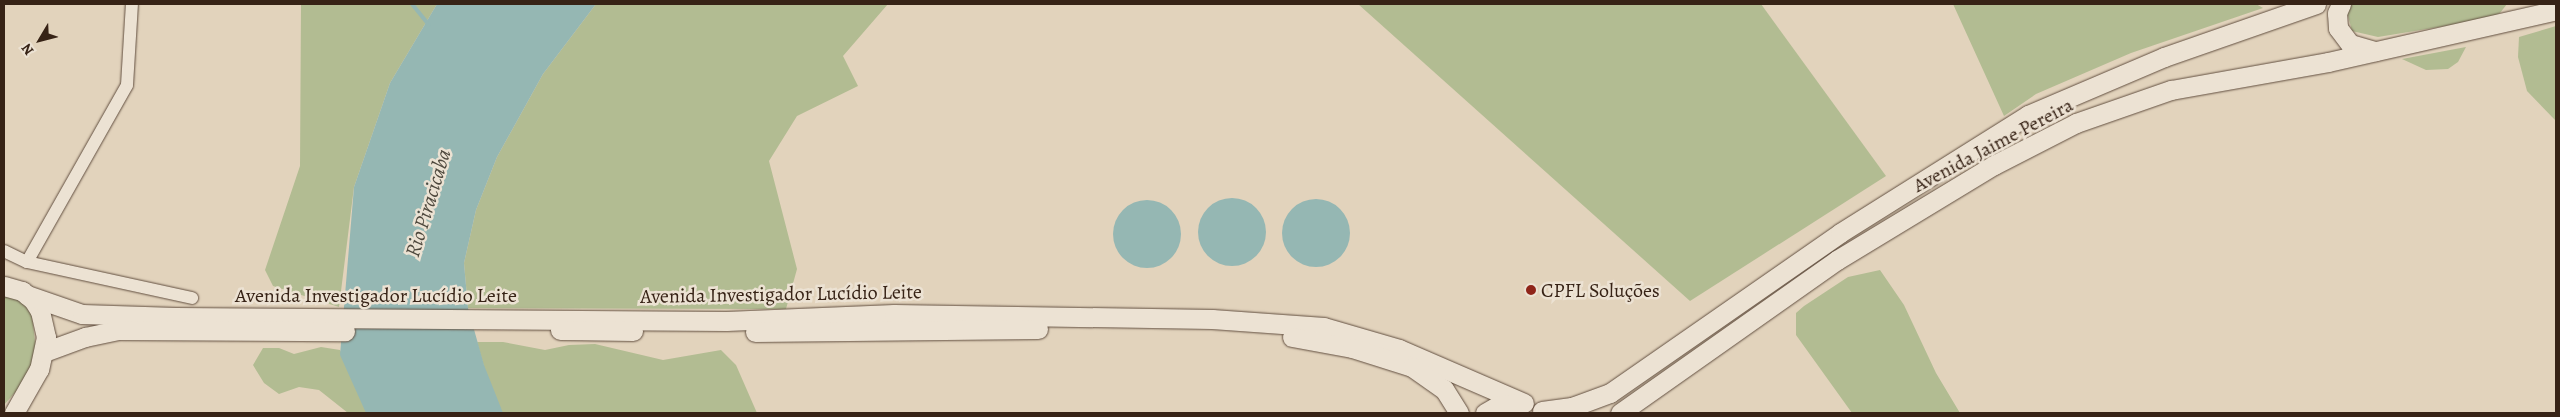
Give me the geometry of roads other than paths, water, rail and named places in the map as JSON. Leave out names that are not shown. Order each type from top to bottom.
[{"type":"main road","name":"Avenida Jaime Pereira","points":[[1544,412],[1572,407],[1610,393],[1840,233],[2028,114],[2164,57],[2316,4]]},
{"type":"main road","points":[[2341,4],[2337,13],[2338,28],[2350,44],[2376,52]]},
{"type":"main road","points":[[2510,22],[2518,4]]},
{"type":"main road","name":"Avenida Jaime Pereira","points":[[1620,413],[1837,260],[1994,165],[2076,123],[2171,90],[2376,52],[2556,10]]},
{"type":"main road","name":"Avenida Investigador Lucídio Leite","points":[[4,286],[82,314],[321,325]]},
{"type":"main road","points":[[14,413],[39,369],[46,337],[43,319],[27,295]]},
{"type":"main road","name":"Avenida Investigador Lucídio Leite","points":[[44,352],[85,337],[118,330],[321,325],[726,321],[894,314],[1212,319],[1324,327],[1398,349],[1544,412]]},
{"type":"main road","name":"Avenida Investigador Lucídio Leite","points":[[492,324],[718,333],[1202,329],[1266,334],[1352,348],[1412,367],[1444,389],[1459,413]]},
{"type":"main road","points":[[1485,413],[1497,406],[1524,403]]},
{"type":"street","points":[[27,262],[126,85],[132,4]]},
{"type":"street","points":[[4,251],[27,262],[192,298]]},
{"type":"water","name":"Rio Piracicaba","points":[[437,4],[596,4],[543,74],[497,157],[476,210],[464,263],[468,308],[484,365],[503,413],[366,413],[340,355],[354,187],[390,83]]},
{"type":"water","points":[[1225,198],[1239,198],[1251,203],[1261,213],[1266,225],[1266,239],[1261,251],[1251,261],[1239,266],[1225,266],[1213,261],[1203,251],[1198,239],[1198,225],[1203,213],[1213,203]]},
{"type":"water","points":[[1309,199],[1323,199],[1335,204],[1345,214],[1350,226],[1350,240],[1345,252],[1335,262],[1323,267],[1309,267],[1297,262],[1287,252],[1282,240],[1282,226],[1287,214],[1297,204]]},
{"type":"water","points":[[1140,200],[1154,200],[1166,205],[1176,215],[1181,227],[1181,241],[1176,253],[1166,263],[1154,268],[1140,268],[1128,263],[1118,253],[1113,241],[1113,227],[1118,215],[1128,205]]},
{"type":"waterway","points":[[412,4],[429,25]]},
{"type":"place","name":"CPFL Soluções","points":[[1531,290]]}]
